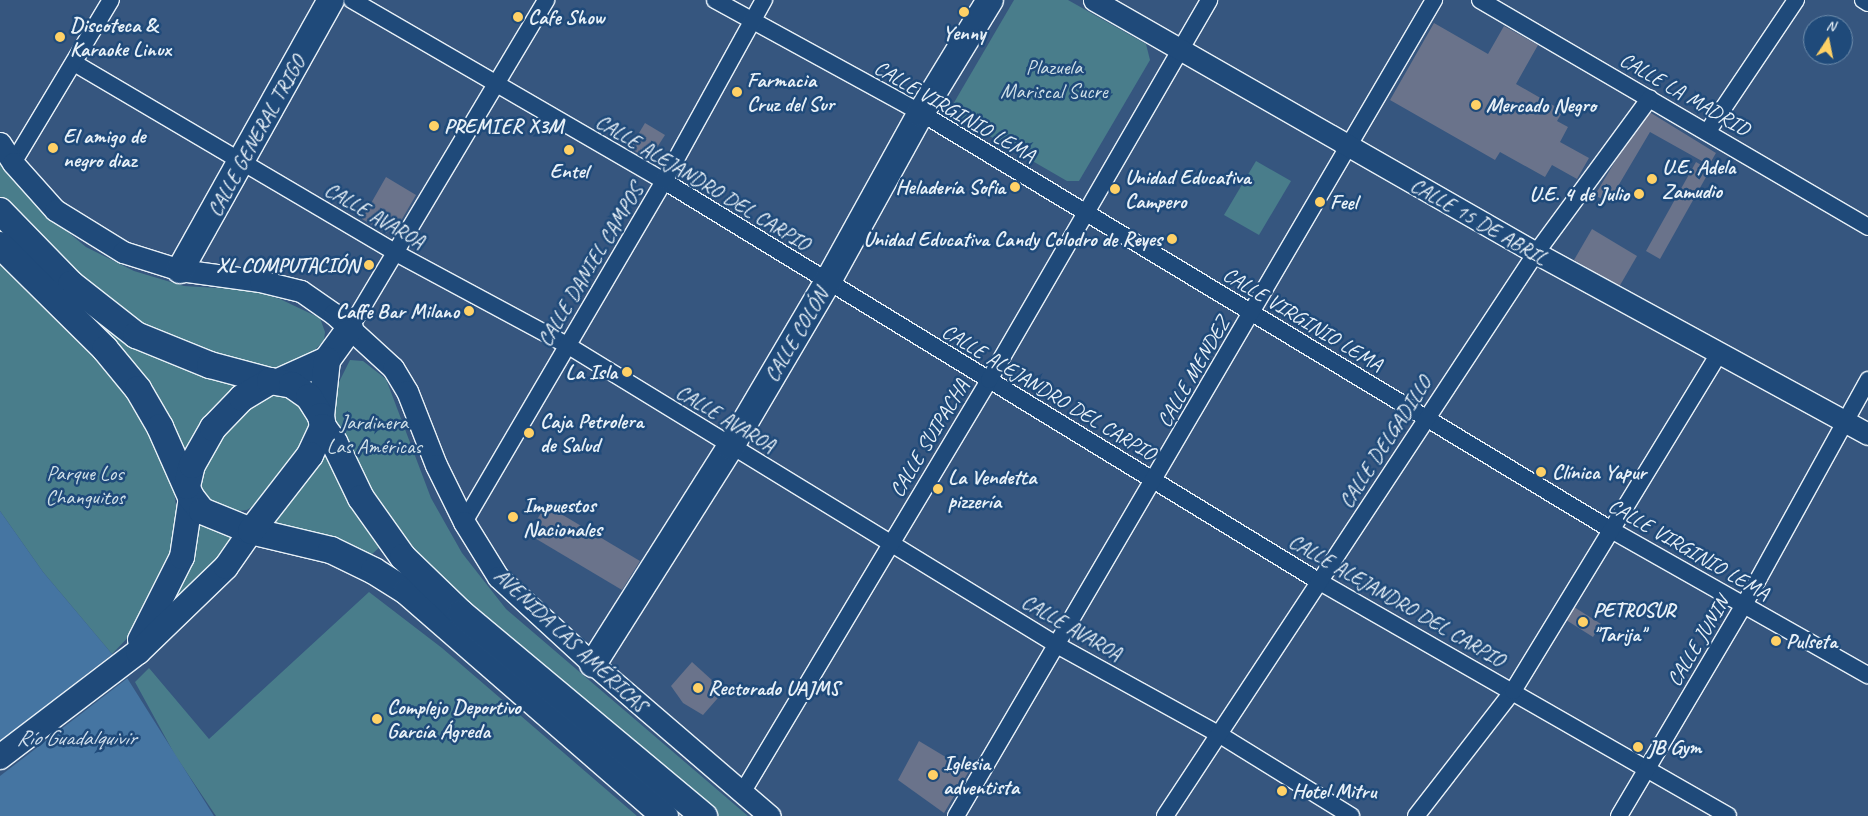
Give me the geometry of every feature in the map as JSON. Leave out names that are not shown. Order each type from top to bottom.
[{"type":"main road","name":"CALLE GENERAL TRIGO","points":[[180,270],[243,162],[331,0]]},
{"type":"main road","name":"CALLE COLÓN","points":[[593,664],[731,446],[827,283],[920,113],[990,0]]},
{"type":"main road","points":[[0,211],[70,284],[136,335],[210,365],[275,381],[309,397],[361,498],[397,549],[461,613],[704,816]]},
{"type":"main road","points":[[0,245],[105,349],[138,389],[160,427],[189,492],[202,511],[251,531],[330,550],[374,571],[453,630],[665,816]]},
{"type":"main road","points":[[0,757],[124,660],[145,646],[226,567],[251,531],[310,455],[322,421],[327,360],[350,328]]},
{"type":"main road","points":[[124,660],[151,622],[172,584],[182,557],[192,465],[212,428],[242,398],[275,381],[327,360]]},
{"type":"main road","points":[[374,571],[379,555],[397,549]]},
{"type":"street","points":[[13,164],[111,0]]},
{"type":"street","name":"CALLE ALEJANDRO DEL CARPIO","points":[[352,0],[664,181],[827,283],[1320,582],[1728,816]]},
{"type":"street","points":[[350,328],[546,0]]},
{"type":"street","name":"CALLE VIRGINIO LEMA","points":[[715,0],[920,113],[1613,530],[1868,675]]},
{"type":"street","name":"CALLE DANIEL CAMPOS","points":[[464,522],[664,181],[764,0]]},
{"type":"street","name":"CALLE 15 DE ABRIL","points":[[1094,0],[1179,52],[1536,253],[1868,434]]},
{"type":"street","name":"CALLE SUIPACHA","points":[[742,793],[989,380],[1209,0]]},
{"type":"street","name":"CALLE MENDEZ","points":[[956,816],[1252,314],[1434,0]]},
{"type":"street","name":"CALLE LA MADRID","points":[[1480,0],[1708,131],[1868,227]]},
{"type":"street","points":[[1708,131],[1796,0]]},
{"type":"street","points":[[1863,0],[1868,3]]},
{"type":"street","name":"CALLE AVAROA","points":[[74,63],[396,253],[567,345],[1057,645],[1220,735],[1351,816]]},
{"type":"street","name":"CALLE DELGADILLO","points":[[1165,816],[1320,582],[1425,417],[1536,253],[1650,98]]},
{"type":"street","name":"AVENIDA LAS AMÉRICAS","points":[[0,144],[13,164],[55,210],[82,229],[123,252],[180,270],[260,281],[301,291],[320,302],[350,328],[393,368],[407,391],[436,465],[464,522],[498,577],[593,664],[770,816]]},
{"type":"street","points":[[1416,816],[1513,691],[1613,530],[1719,353]]},
{"type":"street","name":"CALLE JUNIN","points":[[1619,816],[1744,605],[1868,380]]},
{"type":"green space","name":"Plazuela Mariscal Sucre","points":[[1014,0],[1068,0],[1146,44],[1150,60],[1079,181],[1067,181],[955,116],[952,106]]},
{"type":"green space","name":"Jardinera Las Américas","points":[[0,161],[40,209],[86,247],[134,271],[184,286],[251,290],[280,299],[320,318],[325,332],[324,340],[307,359],[272,370],[249,367],[137,328],[0,201]]},
{"type":"green space","points":[[1256,161],[1291,181],[1259,235],[1224,215]]},
{"type":"green space","points":[[0,220],[61,284],[244,380],[183,463],[0,236]]},
{"type":"green space","name":"Parque Los Changuitos","points":[[0,256],[118,374],[172,476],[177,513],[173,549],[144,621],[112,654],[43,572],[0,511]]},
{"type":"green space","name":"Jardinera Las Américas","points":[[350,360],[363,361],[386,379],[431,498],[462,553],[506,609],[748,816],[715,816],[475,618],[389,529],[334,422],[338,384]]},
{"type":"green space","points":[[285,391],[309,409],[311,433],[262,500],[247,510],[230,512],[214,506],[203,496],[200,479],[217,433],[266,393]]},
{"type":"green space","name":"Jardinera Las Américas","points":[[322,447],[383,544],[370,556],[264,527]]},
{"type":"green space","points":[[196,521],[238,536],[207,575],[158,624]]},
{"type":"green space","name":"Complejo Deportivo García Ágreda","points":[[369,592],[442,648],[637,816],[216,816],[175,755],[135,682],[149,668],[209,739]]},
{"type":"water","name":"Río Guadalquivir","points":[[0,511],[43,572],[112,654],[214,816],[0,816]]},
{"type":"pier","points":[[114,653],[129,677],[0,776],[0,741]]},
{"type":"building","name":"Mercado Negro","points":[[1434,23],[1488,54],[1504,26],[1538,45],[1516,84],[1563,111],[1557,121],[1568,127],[1560,142],[1589,158],[1577,179],[1552,165],[1545,177],[1500,152],[1495,160],[1390,100]]},
{"type":"building","points":[[1651,113],[1716,153],[1709,165],[1650,132],[1608,203],[1595,195],[1642,116]]},
{"type":"building","points":[[645,123],[665,135],[649,160],[630,148]]},
{"type":"building","points":[[1696,162],[1710,170],[1660,259],[1646,251]]},
{"type":"building","points":[[386,177],[416,195],[398,226],[386,233],[362,219]]},
{"type":"building","points":[[1592,229],[1637,256],[1619,287],[1574,260]]},
{"type":"building","points":[[546,505],[640,561],[622,590],[528,534]]},
{"type":"building","name":"PETROSUR \"Tarija\"","points":[[1574,607],[1601,624],[1593,637],[1566,620]]},
{"type":"building","name":"Rectorado UAJMS","points":[[692,662],[724,691],[703,715],[683,703],[671,686]]},
{"type":"building","name":"Iglesia adventista","points":[[919,741],[969,771],[944,813],[898,780]]},
{"type":"place","name":"Yenny","points":[[964,12]]},
{"type":"place","name":"Cafe Show","points":[[518,17]]},
{"type":"place","name":"Discoteca & Karaoke Linux","points":[[60,37]]},
{"type":"place","name":"Farmacia Cruz del Sur","points":[[737,92]]},
{"type":"place","name":"Mercado Negro","points":[[1476,105]]},
{"type":"place","name":"PREMIER X3M","points":[[434,126]]},
{"type":"place","name":"El amigo de negro diaz","points":[[53,148]]},
{"type":"place","name":"Entel","points":[[569,150]]},
{"type":"place","name":"U.E. Adela Zamudio","points":[[1652,179]]},
{"type":"place","name":"Heladería Sofia","points":[[1015,187]]},
{"type":"place","name":"Unidad Educativa Campero","points":[[1115,189]]},
{"type":"place","name":"U.E. 4 de Julio","points":[[1639,194]]},
{"type":"place","name":"Feel","points":[[1320,202]]},
{"type":"place","name":"Unidad Educativa Candy Colodro de Reyes","points":[[1172,239]]},
{"type":"place","name":"XL COMPUTACIÓN","points":[[369,265]]},
{"type":"place","name":"Caffe Bar Milano","points":[[469,311]]},
{"type":"place","name":"La Isla","points":[[627,372]]},
{"type":"place","name":"Caja Petrolera de Salud","points":[[529,433]]},
{"type":"place","name":"Clínica Yapur","points":[[1541,472]]},
{"type":"place","name":"La Vendetta pizzería","points":[[938,489]]},
{"type":"place","name":"Impuestos Nacionales","points":[[513,517]]},
{"type":"place","name":"PETROSUR \"Tarija\"","points":[[1583,622]]},
{"type":"place","name":"Pulseta","points":[[1776,641]]},
{"type":"place","name":"Rectorado UAJMS","points":[[698,688]]},
{"type":"place","name":"Complejo Deportivo García Ágreda","points":[[377,719]]},
{"type":"place","name":"JB Gym","points":[[1638,747]]},
{"type":"place","name":"Iglesia adventista","points":[[933,775]]},
{"type":"place","name":"Hotel Mitru","points":[[1282,791]]}]
